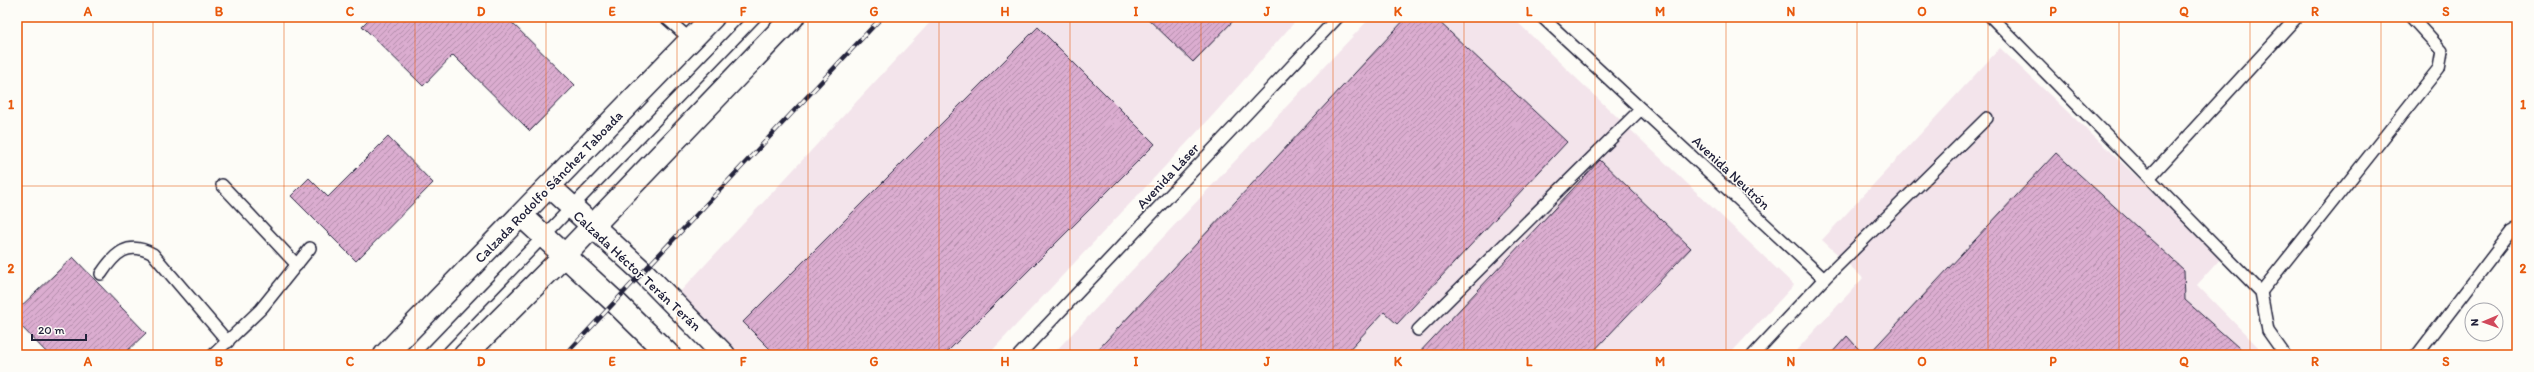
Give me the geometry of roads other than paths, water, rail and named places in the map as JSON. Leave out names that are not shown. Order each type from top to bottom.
[{"type":"main road","name":"Calzada Rodolfo Sánchez Taboada","points":[[385,355],[522,216],[713,17]]},
{"type":"main road","points":[[466,355],[564,256],[793,17]]},
{"type":"main road","name":"Calzada Héctor Terán Terán","points":[[550,187],[571,208],[644,273],[724,355]]},
{"type":"main road","points":[[522,216],[544,238],[610,297],[669,355]]},
{"type":"lane","points":[[665,17],[691,40]]},
{"type":"lane","points":[[429,355],[544,238],[755,17]]},
{"type":"lane","name":"Avenida Láser","points":[[1019,355],[1338,17]]},
{"type":"lane","name":"Avenida Neutrón","points":[[1542,17],[1824,279]]},
{"type":"lane","points":[[1991,17],[2261,292],[2268,331],[2285,355]]},
{"type":"lane","points":[[2149,178],[2297,17]]},
{"type":"lane","points":[[2261,292],[2439,68],[2442,51],[2411,17]]},
{"type":"lane","points":[[1418,330],[1641,109]]},
{"type":"lane","points":[[1753,355],[1824,279],[1987,118]]},
{"type":"lane","points":[[222,185],[297,265]]},
{"type":"lane","points":[[2417,355],[2512,231],[2517,228]]},
{"type":"lane","points":[[101,274],[113,256],[128,249],[142,248],[153,254],[228,342]]},
{"type":"lane","points":[[213,355],[261,309],[310,248]]},
{"type":"railway","points":[[565,355],[882,17]]}]
